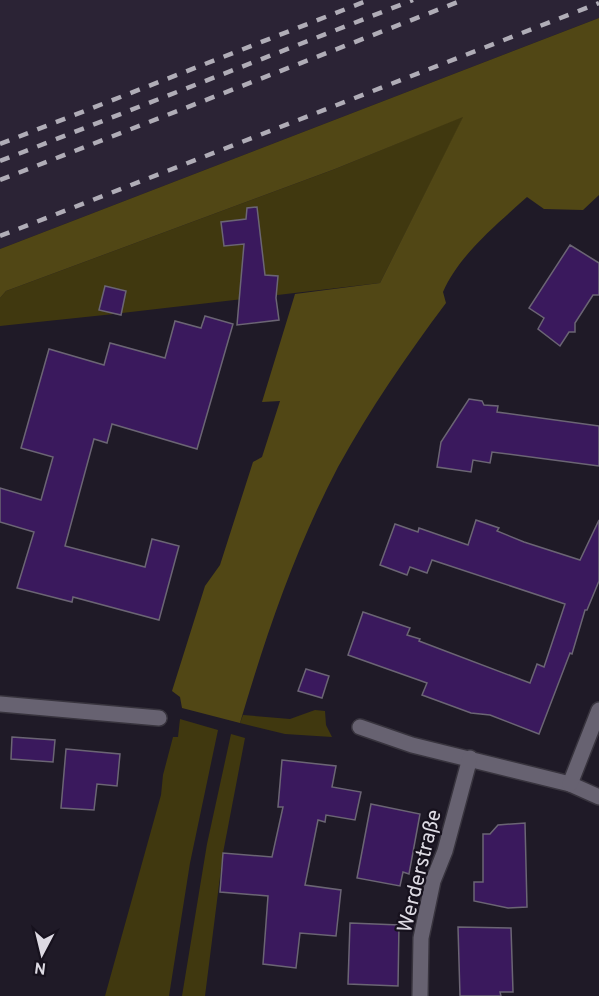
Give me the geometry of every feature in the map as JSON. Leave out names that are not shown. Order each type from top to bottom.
[{"type":"street","points":[[0,704],[159,718]]},
{"type":"street","points":[[570,784],[599,710]]},
{"type":"street","points":[[360,727],[412,746],[470,758],[570,784],[599,797]]},
{"type":"street","name":"Werderstraße","points":[[420,996],[421,938],[434,881],[446,850],[470,758]]},
{"type":"shaded area","points":[[0,0],[599,0],[599,18],[0,249]]},
{"type":"shaded area","points":[[599,18],[599,195],[583,210],[544,209],[527,197],[491,229],[459,265],[443,292],[446,303],[403,362],[350,445],[308,529],[260,657],[240,723],[182,708],[180,697],[172,691],[205,586],[220,565],[253,462],[262,457],[280,401],[262,402],[295,294],[380,283],[463,117],[335,169],[6,291],[0,298],[0,249]]},
{"type":"shaded area","points":[[464,116],[380,283],[122,313],[121,315],[0,326],[0,298],[6,291],[335,169]]},
{"type":"shaded area","points":[[315,710],[325,711],[326,725],[332,737],[285,734],[240,723],[243,715],[290,719]]},
{"type":"shaded area","points":[[180,719],[218,730],[190,863],[169,996],[105,996],[161,795],[163,775],[173,737],[178,737]]},
{"type":"shaded area","points":[[231,734],[245,738],[223,853],[205,996],[182,996],[207,844]]},
{"type":"building","points":[[257,207],[265,275],[278,276],[276,298],[279,320],[237,325],[244,244],[224,246],[221,222],[246,219],[247,208]]},
{"type":"building","points":[[570,245],[599,263],[599,295],[593,295],[575,323],[575,332],[569,332],[560,346],[538,329],[544,318],[529,308]]},
{"type":"building","points":[[105,286],[126,291],[121,315],[99,310]]},
{"type":"building","points":[[205,316],[233,324],[197,449],[112,424],[107,443],[94,439],[65,546],[145,567],[152,539],[179,546],[159,620],[73,597],[72,602],[17,588],[34,532],[0,522],[0,488],[41,500],[53,457],[21,448],[49,349],[104,365],[110,343],[165,358],[175,321],[201,328]]},
{"type":"building","points":[[469,399],[482,401],[484,405],[498,406],[497,412],[599,426],[599,466],[492,452],[490,463],[473,460],[471,472],[437,467],[441,442]]},
{"type":"building","points":[[476,520],[499,528],[497,531],[524,542],[580,560],[599,520],[599,581],[587,610],[585,610],[572,654],[570,653],[539,734],[490,715],[471,713],[422,695],[427,683],[348,655],[363,612],[410,628],[407,635],[420,639],[419,641],[530,683],[537,664],[544,667],[565,604],[432,560],[427,573],[410,567],[407,575],[380,565],[395,524],[418,532],[419,528],[468,545]]},
{"type":"building","points":[[306,669],[329,676],[322,698],[298,691]]},
{"type":"building","points":[[12,737],[55,740],[53,762],[11,759]]},
{"type":"building","points":[[66,749],[120,754],[117,786],[97,784],[94,810],[61,808]]},
{"type":"building","points":[[282,760],[336,766],[332,787],[361,792],[355,820],[326,815],[325,822],[318,820],[305,885],[341,890],[336,936],[300,933],[296,968],[263,964],[268,896],[220,892],[223,853],[272,857],[283,807],[278,807]]},
{"type":"building","points":[[371,804],[420,814],[409,874],[403,872],[400,886],[357,878]]},
{"type":"building","points":[[525,823],[527,907],[508,908],[474,901],[474,882],[483,882],[483,834],[490,834],[498,825]]},
{"type":"building","points":[[350,923],[399,925],[398,986],[348,984]]},
{"type":"building","points":[[458,927],[511,928],[513,992],[500,992],[501,996],[460,996]]},
{"type":"railway","points":[[0,144],[369,0]]},
{"type":"railway","points":[[0,161],[413,0]]},
{"type":"railway","points":[[0,180],[463,0]]},
{"type":"railway","points":[[0,236],[599,3]]}]
